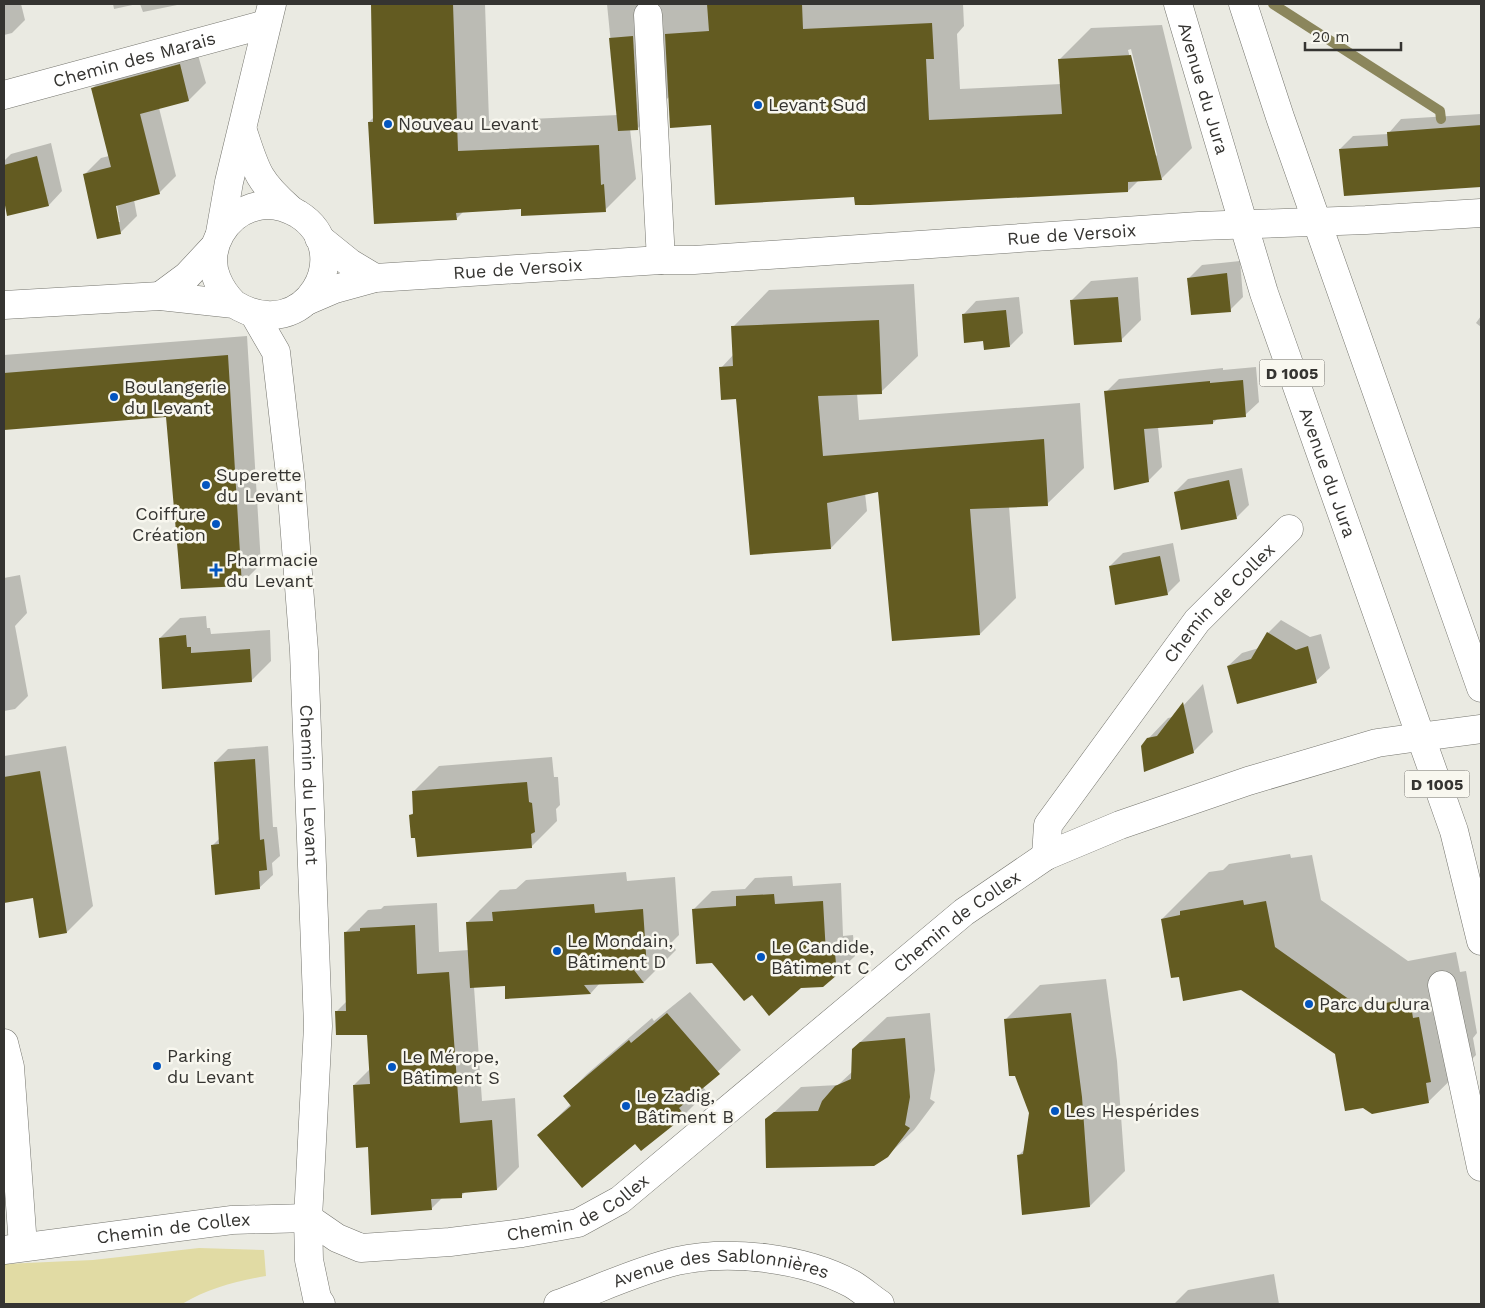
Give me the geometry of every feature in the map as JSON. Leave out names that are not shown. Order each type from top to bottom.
[{"type":"street","name":"Avenue du Jura","points":[[1178,4],[1246,224],[1264,293],[1454,831],[1481,941]]},
{"type":"street","points":[[1243,4],[1280,117],[1481,688]]},
{"type":"street","points":[[243,131],[257,173],[272,193],[312,226],[319,238],[324,255],[323,272],[317,288],[301,305],[276,352],[244,309],[224,292],[216,278],[213,263],[229,182],[243,131],[269,14]]},
{"type":"street","name":"Chemin des Marais","points":[[4,96],[269,14]]},
{"type":"street","points":[[648,15],[661,260]]},
{"type":"street","points":[[160,296],[187,276],[217,240],[230,220],[243,211],[258,206],[275,205],[290,209]]},
{"type":"street","name":"Rue de Versoix","points":[[301,305],[335,289],[375,278],[661,260],[694,260],[1246,224],[1481,213]]},
{"type":"street","points":[[319,238],[350,263],[375,278]]},
{"type":"street","points":[[4,305],[160,296],[244,309],[275,316],[301,305]]},
{"type":"street","name":"Chemin du Levant","points":[[276,352],[291,483],[304,651],[318,1026],[308,1218]]},
{"type":"street","name":"Chemin de Collex","points":[[1046,856],[1048,825],[1197,622],[1289,529]]},
{"type":"street","name":"Chemin de Collex","points":[[13,1248],[232,1220],[308,1218],[337,1238],[361,1248],[450,1242],[522,1233],[578,1223],[620,1200],[964,912],[1046,856],[1120,825],[1248,781],[1377,743],[1481,728]]},
{"type":"street","points":[[1442,986],[1481,1167]]},
{"type":"street","points":[[4,1043],[10,1067],[13,1248]]},
{"type":"street","points":[[308,1218],[309,1268],[317,1298],[321,1304]]},
{"type":"street","name":"Avenue des Sablonnières","points":[[558,1304],[677,1261],[724,1255],[767,1259],[815,1269],[852,1284],[880,1304]]},
{"type":"shaded area","points":[[199,1248],[264,1250],[266,1276],[223,1286],[182,1304],[4,1304],[4,1264],[93,1260]]},
{"type":"building","name":"Nouveau Levant","points":[[371,4],[453,4],[458,151],[599,145],[601,185],[604,184],[606,212],[521,216],[521,209],[456,213],[457,220],[374,224],[368,122],[373,122]]},
{"type":"building","points":[[707,4],[802,4],[803,29],[932,23],[934,59],[926,59],[929,120],[1062,114],[1058,59],[1131,55],[1162,180],[1128,182],[1128,192],[870,205],[855,205],[854,197],[715,205],[711,125],[670,128],[665,34],[709,31]]},
{"type":"building","points":[[633,36],[638,130],[618,131],[609,38]]},
{"type":"building","points":[[180,64],[189,101],[140,114],[160,194],[116,206],[121,234],[97,239],[83,174],[111,167],[91,88]]},
{"type":"building","points":[[1481,125],[1481,187],[1344,196],[1339,149],[1388,146],[1387,132]]},
{"type":"building","points":[[37,156],[49,206],[7,216],[4,200],[4,165]]},
{"type":"building","points":[[1227,273],[1231,312],[1191,315],[1187,278]]},
{"type":"building","points":[[1118,297],[1122,342],[1074,345],[1070,300]]},
{"type":"building","points":[[1006,310],[1010,347],[984,350],[983,341],[964,343],[962,314]]},
{"type":"building","points":[[879,320],[882,394],[818,396],[823,456],[1044,439],[1048,506],[970,509],[980,635],[892,641],[878,492],[827,503],[831,549],[750,555],[736,399],[721,400],[719,367],[733,366],[731,326]]},
{"type":"building","points":[[228,355],[242,586],[181,589],[166,417],[4,430],[4,373]]},
{"type":"building","points":[[1243,380],[1246,417],[1213,420],[1213,424],[1144,429],[1149,482],[1114,490],[1104,391],[1210,381],[1210,383]]},
{"type":"building","points":[[1229,480],[1237,519],[1181,530],[1174,492]]},
{"type":"building","points":[[1160,556],[1168,595],[1115,605],[1109,566]]},
{"type":"building","points":[[1267,632],[1296,650],[1308,646],[1317,683],[1237,704],[1227,666],[1251,659]]},
{"type":"building","points":[[186,635],[187,647],[191,647],[191,653],[250,649],[252,682],[162,689],[159,638]]},
{"type":"building","points":[[1183,702],[1194,753],[1144,772],[1141,746],[1147,738],[1157,736]]},
{"type":"building","points":[[255,759],[260,840],[264,839],[267,870],[259,871],[260,889],[215,895],[211,845],[219,844],[214,762]]},
{"type":"building","points":[[40,771],[67,933],[39,938],[33,898],[4,903],[4,777]]},
{"type":"building","points":[[527,782],[529,802],[532,803],[535,832],[531,834],[532,848],[417,857],[415,838],[411,838],[409,815],[413,814],[412,791]]},
{"type":"building","name":"Le Candide, Bâtiment C","points":[[774,894],[775,904],[823,901],[826,954],[835,953],[837,975],[823,987],[801,988],[769,1016],[752,995],[744,1001],[712,963],[696,964],[692,909],[736,906],[736,896]]},
{"type":"building","name":"Parc du Jura","points":[[1243,900],[1244,905],[1266,901],[1275,947],[1360,1007],[1410,999],[1413,1018],[1419,1017],[1431,1082],[1426,1083],[1429,1103],[1372,1114],[1363,1108],[1345,1111],[1335,1054],[1241,990],[1183,1001],[1179,977],[1171,978],[1161,919],[1180,915],[1180,911]]},
{"type":"building","name":"Le Mondain, Bâtiment D","points":[[594,904],[595,913],[643,909],[647,969],[634,970],[644,983],[584,985],[591,994],[505,999],[505,986],[470,988],[466,922],[493,921],[492,912]]},
{"type":"building","name":"Le Mérope, Bâtiment S","points":[[415,925],[417,974],[449,972],[460,1123],[492,1120],[497,1190],[462,1193],[462,1198],[431,1199],[432,1210],[371,1215],[368,1147],[356,1148],[353,1085],[370,1084],[367,1035],[336,1035],[335,1011],[346,1011],[344,932],[360,931],[360,928]]},
{"type":"building","name":"Le Zadig, Bâtiment B","points":[[667,1013],[720,1074],[679,1108],[685,1116],[641,1151],[635,1144],[582,1188],[537,1135],[571,1106],[563,1096],[629,1040],[631,1043]]},
{"type":"building","name":"Les Hespérides","points":[[1071,1013],[1082,1097],[1090,1207],[1022,1215],[1017,1155],[1023,1154],[1029,1113],[1015,1076],[1009,1076],[1004,1019]]},
{"type":"building","points":[[905,1038],[910,1097],[905,1125],[910,1128],[888,1157],[874,1166],[766,1168],[765,1119],[774,1112],[818,1111],[822,1101],[835,1086],[851,1079],[852,1049],[860,1042]]},
{"type":"waterway","points":[[1273,4],[1440,111],[1441,119]]},
{"type":"place","name":"Levant Sud","points":[[758,105]]},
{"type":"place","name":"Nouveau Levant","points":[[388,124]]},
{"type":"place","name":"Boulangerie du Levant","points":[[114,397]]},
{"type":"place","name":"Superette du Levant","points":[[206,485]]},
{"type":"place","name":"Coiffure Création","points":[[216,524]]},
{"type":"place","name":"Pharmacie du Levant","points":[[216,570]]},
{"type":"place","name":"Le Mondain, Bâtiment D","points":[[557,951]]},
{"type":"place","name":"Le Candide, Bâtiment C","points":[[761,957]]},
{"type":"place","name":"Parc du Jura","points":[[1309,1004]]},
{"type":"place","name":"Parking du Levant","points":[[157,1066]]},
{"type":"place","name":"Le Mérope, Bâtiment S","points":[[392,1067]]},
{"type":"place","name":"Le Zadig, Bâtiment B","points":[[626,1106]]},
{"type":"place","name":"Les Hespérides","points":[[1055,1111]]}]
